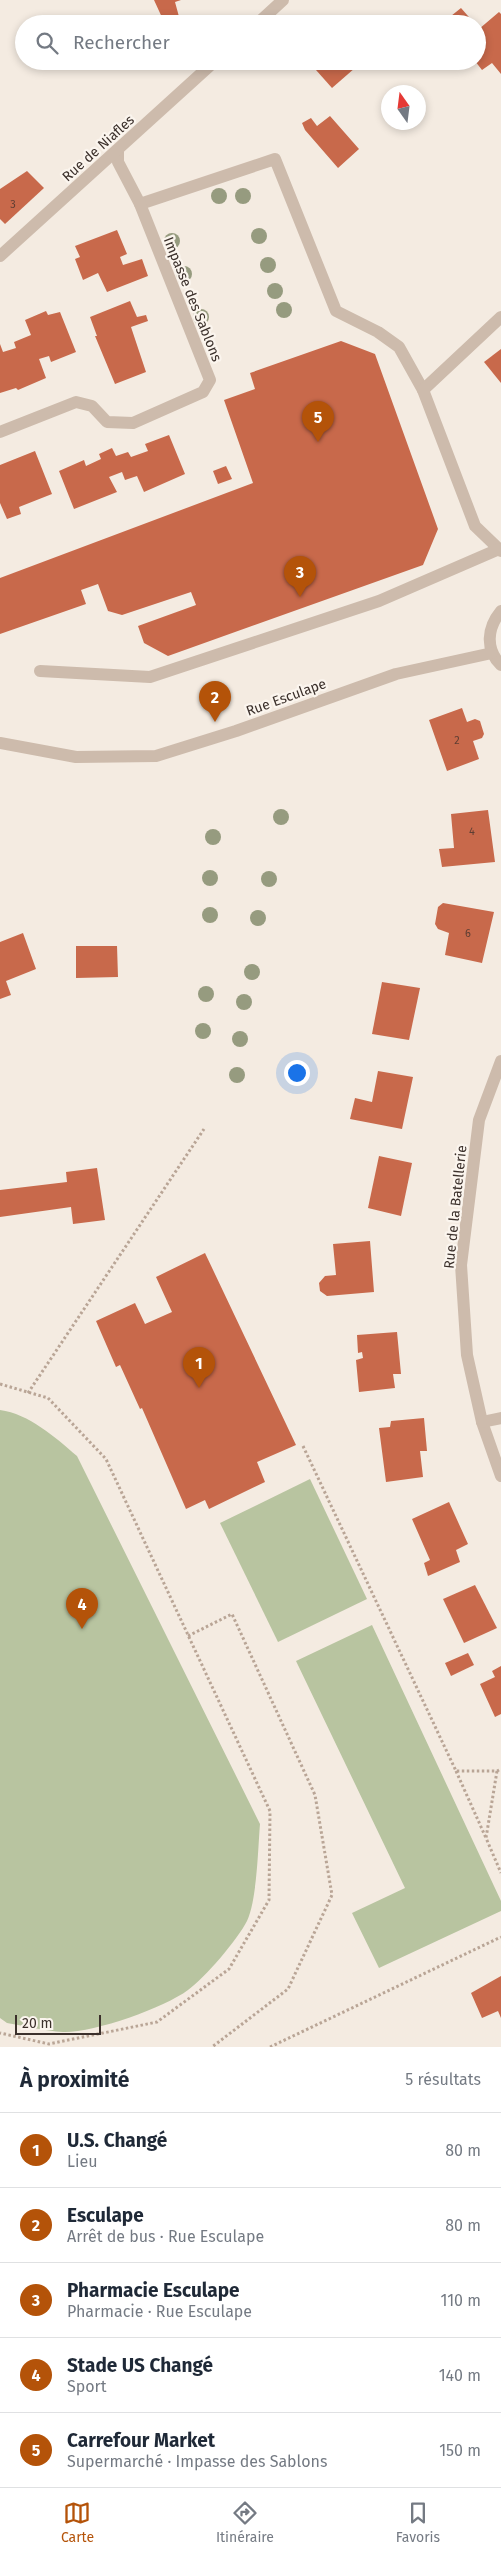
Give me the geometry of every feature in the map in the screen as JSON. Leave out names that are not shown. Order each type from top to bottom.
[{"type":"street","points":[[266,15],[283,0]]},
{"type":"street","name":"Rue de Niafles","points":[[0,256],[205,70]]},
{"type":"street","name":"Impasse des Sablons","points":[[0,432],[76,402],[92,406],[107,422],[133,423],[202,392],[210,380],[140,204],[118,162],[118,150]]},
{"type":"street","points":[[40,671],[150,678],[379,601],[500,550],[475,526],[423,390],[399,347],[378,332],[336,311],[275,159],[140,204]]},
{"type":"street","points":[[423,390],[501,318]]},
{"type":"street","points":[[501,611],[490,629],[489,642],[492,653],[501,665]]},
{"type":"street","name":"Rue Esculape","points":[[0,743],[76,757],[156,756],[236,731],[396,674],[492,653]]},
{"type":"street","name":"Rue de la Batellerie","points":[[501,1061],[479,1120],[461,1265],[467,1355],[482,1422],[501,1476]]},
{"type":"street","points":[[482,1422],[501,1418]]},
{"type":"path","points":[[28,1392],[204,1129]]},
{"type":"path","points":[[0,1384],[48,1398],[106,1459],[270,1811],[269,1900],[229,1969],[157,2022],[50,2044],[0,2033]]},
{"type":"path","points":[[303,1446],[456,1771],[501,1873]]},
{"type":"path","points":[[188,1636],[232,1614],[315,1795],[332,1895],[288,1989],[212,2047]]},
{"type":"path","points":[[456,1771],[499,1770],[486,1838]]},
{"type":"path","points":[[270,2047],[501,1937]]},
{"type":"green space","points":[[0,1410],[11,1412],[31,1421],[51,1434],[77,1456],[260,1824],[256,1874],[250,1912],[243,1929],[229,1948],[195,1985],[177,1997],[128,2018],[76,2031],[42,2030],[7,2023],[0,2018]]},
{"type":"green space","points":[[310,1479],[367,1599],[278,1642],[220,1523]]},
{"type":"green space","points":[[372,1625],[501,1901],[501,1911],[379,1968],[352,1913],[405,1888],[296,1661]]},
{"type":"building","points":[[154,0],[181,0],[175,2],[179,15],[161,15]]},
{"type":"building","points":[[461,8],[467,15],[452,15]]},
{"type":"building","points":[[499,12],[501,14],[501,74],[492,63],[486,67],[486,23]]},
{"type":"building","points":[[316,70],[353,70],[332,88]]},
{"type":"building","points":[[330,116],[359,149],[338,168],[305,130],[302,123],[311,118],[317,126]]},
{"type":"building","points":[[27,171],[44,188],[5,224],[0,219],[0,189]]},
{"type":"building","points":[[117,230],[127,254],[120,257],[123,265],[142,259],[148,276],[107,292],[98,273],[83,280],[75,259],[80,257],[75,246]]},
{"type":"building","points":[[130,301],[137,317],[146,315],[148,321],[131,327],[146,372],[115,384],[95,336],[97,336],[90,317]]},
{"type":"building","points":[[46,311],[48,315],[60,312],[76,352],[51,362],[49,356],[39,359],[46,378],[18,390],[16,388],[0,393],[0,344],[3,352],[16,348],[14,342],[31,335],[25,320]]},
{"type":"building","points":[[341,341],[375,354],[438,529],[423,565],[168,656],[144,643],[138,626],[196,605],[191,592],[122,615],[108,611],[98,584],[81,590],[86,604],[0,634],[0,578],[253,483],[224,400],[255,389],[250,373]]},
{"type":"building","points":[[501,349],[501,383],[484,362]]},
{"type":"building","points":[[169,435],[185,474],[144,492],[137,476],[125,480],[122,472],[109,477],[117,492],[74,509],[59,471],[84,460],[86,466],[101,459],[99,454],[112,448],[116,456],[128,452],[131,457],[148,451],[145,444]]},
{"type":"building","points":[[35,451],[52,494],[19,507],[21,514],[7,519],[0,503],[0,465]]},
{"type":"building","points":[[226,466],[232,479],[218,484],[213,471]]},
{"type":"building","points":[[462,708],[467,722],[475,719],[480,721],[484,734],[482,738],[473,741],[479,759],[447,771],[429,720]]},
{"type":"building","points":[[488,810],[495,862],[442,867],[439,849],[454,848],[451,814]]},
{"type":"building","points":[[443,903],[494,912],[482,963],[445,955],[449,933],[438,929],[435,924],[438,907]]},
{"type":"building","points":[[23,933],[36,969],[6,981],[11,995],[0,999],[0,942]]},
{"type":"building","points":[[76,946],[117,946],[118,977],[76,978]]},
{"type":"building","points":[[382,982],[420,988],[409,1040],[372,1034]]},
{"type":"building","points":[[378,1071],[413,1077],[402,1129],[350,1119],[355,1098],[372,1102]]},
{"type":"building","points":[[379,1156],[412,1163],[401,1216],[368,1208]]},
{"type":"building","points":[[97,1168],[105,1220],[73,1224],[71,1207],[0,1217],[0,1190],[67,1182],[66,1172]]},
{"type":"building","points":[[370,1241],[374,1292],[327,1296],[320,1291],[319,1283],[325,1276],[336,1275],[333,1244]]},
{"type":"building","points":[[205,1253],[296,1445],[257,1462],[265,1482],[209,1509],[205,1500],[186,1509],[142,1408],[140,1409],[120,1365],[116,1367],[96,1321],[135,1303],[145,1324],[172,1312],[156,1277]]},
{"type":"building","points":[[397,1332],[401,1374],[393,1374],[395,1388],[359,1392],[356,1360],[363,1358],[362,1352],[358,1353],[357,1335]]},
{"type":"building","points":[[424,1418],[427,1451],[420,1451],[423,1477],[386,1482],[379,1428],[390,1427],[391,1421]]},
{"type":"building","points":[[449,1502],[468,1544],[456,1550],[460,1562],[428,1576],[424,1563],[430,1560],[412,1519]]},
{"type":"building","points":[[475,1585],[497,1628],[464,1643],[443,1599]]},
{"type":"building","points":[[468,1653],[474,1665],[451,1676],[445,1663]]},
{"type":"building","points":[[501,1666],[501,1714],[495,1717],[480,1684],[495,1677],[492,1671]]},
{"type":"building","points":[[501,1976],[501,2018],[498,2011],[482,2018],[471,1993]]},
{"type":"place","name":"Carrefour Market","points":[[318,442]]},
{"type":"place","name":"Pharmacie Esculape","points":[[300,597]]},
{"type":"place","name":"Esculape","points":[[215,722]]},
{"type":"place","name":"U.S. Changé","points":[[199,1388]]},
{"type":"place","name":"Stade US Changé","points":[[82,1629]]}]
